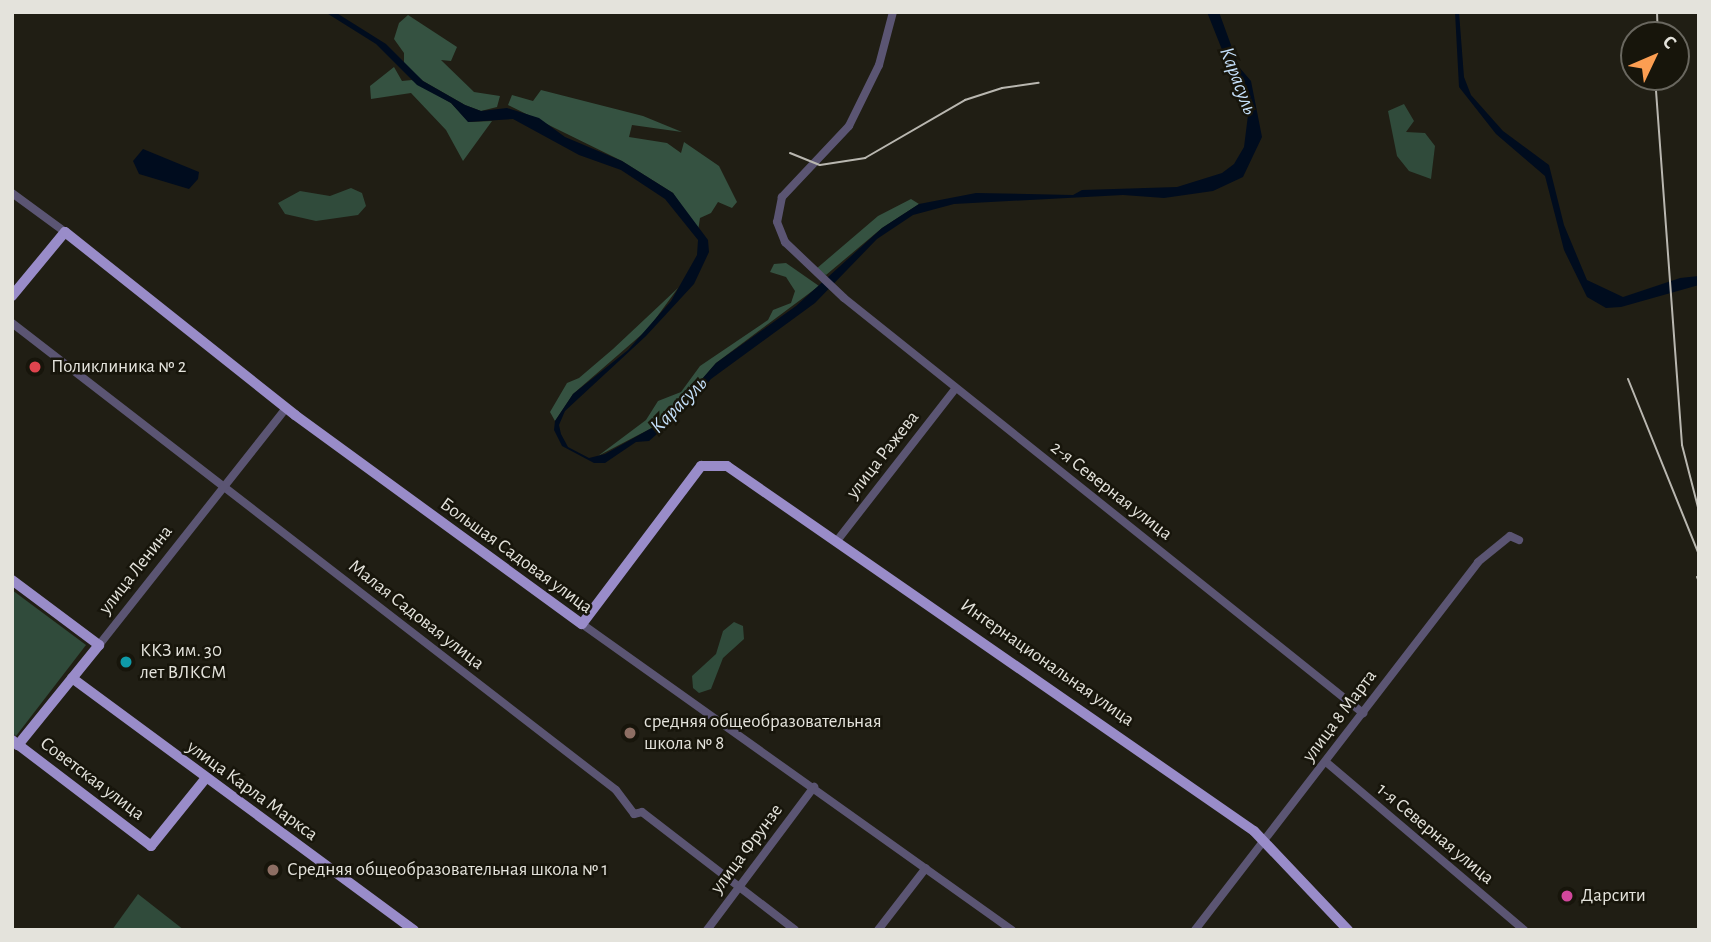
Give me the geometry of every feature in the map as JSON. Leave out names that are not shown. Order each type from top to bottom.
[{"type":"main road","points":[[12,296],[65,232]]},
{"type":"main road","name":"Большая Садовая улица","points":[[65,232],[286,408],[582,624]]},
{"type":"main road","name":"Интернациональная улица","points":[[582,624],[701,466],[727,466],[1034,675],[1265,841],[1348,930]]},
{"type":"main road","points":[[12,580],[99,646]]},
{"type":"main road","name":"улица Ленина","points":[[14,746],[99,646]]},
{"type":"main road","name":"улица Карла Маркса","points":[[72,678],[205,779],[414,930]]},
{"type":"main road","name":"Советская улица","points":[[14,746],[151,846],[205,779]]},
{"type":"street","name":"2-я Северная улица","points":[[893,12],[880,65],[849,125],[782,197],[777,212],[785,242],[839,293],[1363,713]]},
{"type":"street","name":"Большая Садовая улица","points":[[12,193],[65,232]]},
{"type":"street","name":"Малая Садовая улица","points":[[12,323],[225,485],[616,790],[634,814],[642,812],[795,930]]},
{"type":"street","name":"улица Ражева","points":[[836,542],[956,388]]},
{"type":"street","name":"улица Ленина","points":[[99,646],[286,408]]},
{"type":"street","name":"улица 8 Марта","points":[[1195,930],[1478,562],[1510,536],[1520,540]]},
{"type":"street","name":"Большая Садовая улица","points":[[582,624],[1012,930]]},
{"type":"street","name":"1-я Северная улица","points":[[1326,762],[1524,930]]},
{"type":"street","name":"улица Фрунзе","points":[[707,930],[738,885],[814,787]]},
{"type":"street","points":[[878,930],[926,867]]},
{"type":"green space","points":[[408,15],[457,47],[451,61],[441,60],[474,92],[500,96],[497,107],[481,111],[465,105],[423,81],[404,64],[404,53],[394,39],[399,23]]},
{"type":"green space","points":[[394,67],[402,81],[412,80],[451,103],[469,122],[492,121],[463,161],[446,130],[411,93],[371,99],[370,86]]},
{"type":"green space","points":[[541,90],[643,116],[682,132],[632,125],[629,137],[667,143],[681,153],[684,142],[719,166],[737,202],[732,208],[718,202],[711,213],[700,218],[698,231],[673,193],[622,161],[508,105],[512,95],[533,101]]},
{"type":"green space","points":[[1404,104],[1414,121],[1406,132],[1425,133],[1435,146],[1431,179],[1409,171],[1397,156],[1388,111]]},
{"type":"green space","points":[[351,188],[362,193],[366,206],[358,215],[316,221],[285,214],[278,203],[300,191],[330,196]]},
{"type":"green space","points":[[911,199],[919,204],[882,228],[826,275],[816,269],[878,216]]},
{"type":"green space","points":[[786,263],[819,286],[716,363],[667,420],[598,456],[646,420],[658,401],[681,392],[700,366],[768,320],[773,310],[791,303],[795,291],[786,277],[770,272],[774,264]]},
{"type":"green space","points":[[678,288],[648,329],[573,394],[555,421],[550,412],[567,383],[579,378],[613,349]]},
{"type":"green space","points":[[12,590],[86,645],[16,736],[12,733]]},
{"type":"green space","points":[[734,622],[743,626],[744,639],[723,658],[711,689],[699,693],[693,688],[692,676],[716,654],[723,631]]},
{"type":"green space","points":[[138,894],[184,930],[112,930]]},
{"type":"water","name":"Карасуль","points":[[325,12],[335,12],[386,44],[423,81],[465,105],[481,111],[507,108],[539,118],[565,137],[622,161],[673,193],[708,240],[709,252],[694,284],[646,336],[565,411],[559,425],[561,434],[568,447],[589,458],[605,454],[666,420],[716,363],[796,306],[882,228],[919,204],[976,193],[1073,195],[1082,190],[1177,187],[1222,173],[1234,164],[1244,147],[1248,115],[1207,12],[1219,12],[1239,67],[1251,81],[1262,137],[1243,177],[1213,191],[1164,198],[1123,195],[954,204],[913,215],[877,239],[815,303],[711,379],[688,407],[649,441],[636,442],[605,463],[594,463],[562,446],[554,430],[555,421],[573,394],[628,350],[671,301],[697,255],[698,240],[665,199],[621,170],[579,155],[513,119],[468,122],[451,103],[417,85],[376,44]]},
{"type":"water","points":[[1455,12],[1459,12],[1464,77],[1471,95],[1503,131],[1549,165],[1564,225],[1587,280],[1623,297],[1680,278],[1699,276],[1699,285],[1621,307],[1606,308],[1587,297],[1564,250],[1545,176],[1496,134],[1459,87]]},
{"type":"water","points":[[143,149],[199,172],[198,179],[189,189],[139,174],[133,161]]},
{"type":"railway","points":[[1657,12],[1657,21]]},
{"type":"railway","points":[[790,153],[820,165],[865,158],[965,100],[1002,88],[1039,83]]},
{"type":"railway","points":[[1656,91],[1682,445],[1699,511]]},
{"type":"railway","points":[[1628,379],[1699,555]]},
{"type":"railway","points":[[1697,577],[1699,582]]},
{"type":"place","name":"Поликлиника № 2","points":[[35,367]]},
{"type":"place","name":"ККЗ им. 30 лет ВЛКСМ","points":[[126,662]]},
{"type":"place","name":"средняя общеобразовательная школа № 8","points":[[630,733]]},
{"type":"place","name":"Средняя общеобразовательная школа № 1","points":[[273,870]]},
{"type":"place","name":"Дарсити","points":[[1567,896]]}]
